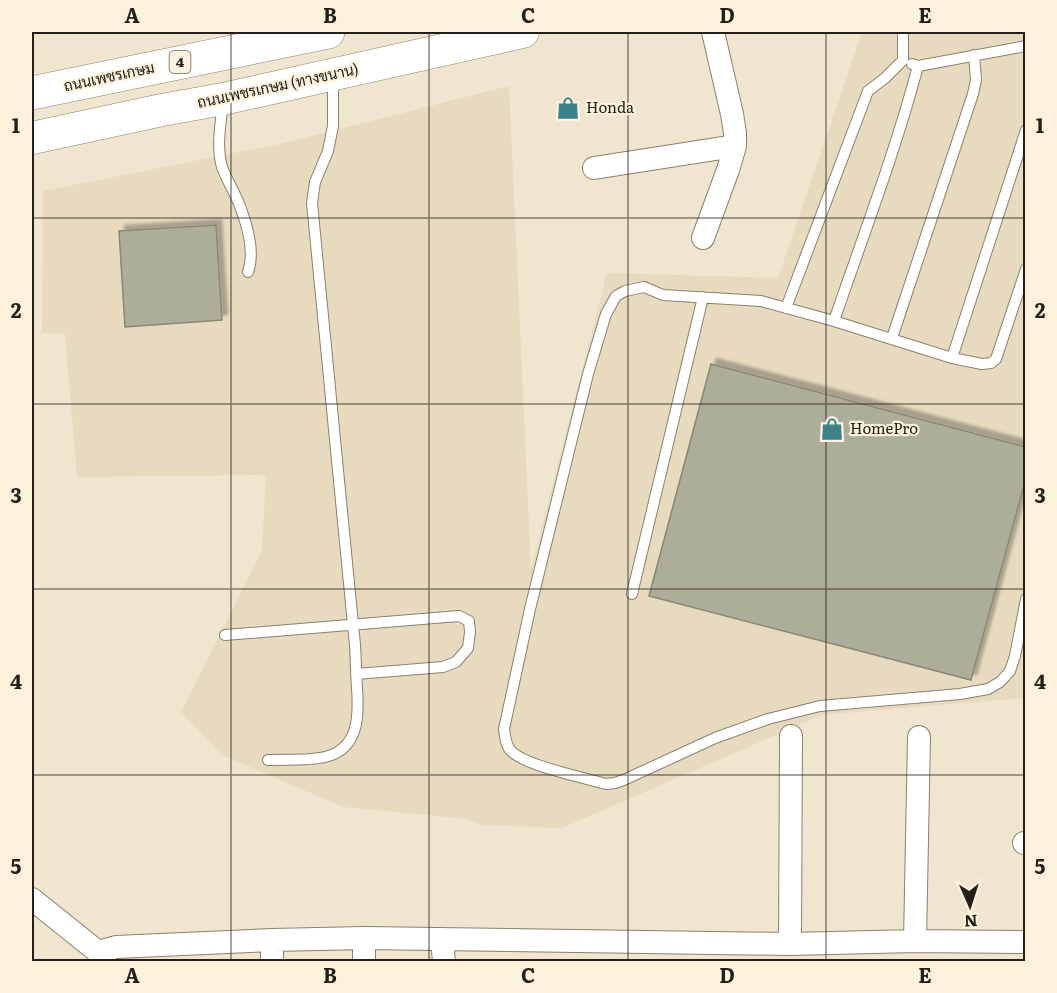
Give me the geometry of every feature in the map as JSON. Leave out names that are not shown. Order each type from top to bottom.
[{"type":"highway","name":"ถนนเพชรเกษม","points":[[32,93],[328,32]]},
{"type":"main road","name":"ถนนเพชรเกษม (ทางขนาน)","points":[[32,138],[223,99],[524,32]]},
{"type":"street","points":[[703,238],[735,146],[732,114],[713,32]]},
{"type":"street","points":[[594,168],[735,146]]},
{"type":"street","points":[[790,944],[791,736]]},
{"type":"street","points":[[915,941],[919,736]]},
{"type":"street","points":[[32,899],[102,957],[116,947],[272,951],[364,938],[443,950],[915,941],[1026,942]]},
{"type":"street","points":[[364,938],[364,962]]},
{"type":"lane","points":[[786,308],[868,91],[903,60],[903,32]]},
{"type":"lane","points":[[903,60],[918,66],[1026,46]]},
{"type":"lane","points":[[892,338],[974,94],[976,80],[974,55]]},
{"type":"lane","points":[[834,321],[906,112],[918,66]]},
{"type":"lane","points":[[268,760],[323,757],[336,753],[345,747],[353,735],[358,714],[357,674],[312,203],[315,182],[328,151],[333,126],[333,74]]},
{"type":"lane","points":[[223,99],[219,139],[222,166],[241,208],[249,238],[252,261],[248,272]]},
{"type":"lane","points":[[952,358],[1026,130]]},
{"type":"lane","points":[[1026,269],[996,359],[991,363],[982,364],[952,358],[892,338],[761,301],[663,295],[644,287],[625,291],[616,296],[606,314],[588,374],[530,609],[504,729],[508,746],[512,752],[530,763],[606,784],[615,783],[715,738],[768,719],[820,706],[960,694],[988,689],[1000,682],[1010,671],[1026,599]]},
{"type":"lane","points":[[632,594],[703,297]]},
{"type":"lane","points":[[225,635],[459,616],[469,621],[468,648],[456,662],[442,667],[357,674]]},
{"type":"shaded area","points":[[862,32],[1025,32],[1025,698],[822,715],[562,828],[481,825],[467,819],[343,807],[222,755],[181,712],[262,550],[266,475],[77,477],[65,334],[42,333],[43,191],[284,143],[509,86],[531,569],[607,273],[778,278]]},
{"type":"building","points":[[216,225],[222,320],[125,327],[119,231]]},
{"type":"building","points":[[711,364],[1026,447],[1026,478],[971,680],[649,596]]},
{"type":"place","name":"Honda","points":[[568,108]]},
{"type":"place","name":"HomePro","points":[[832,429]]}]
